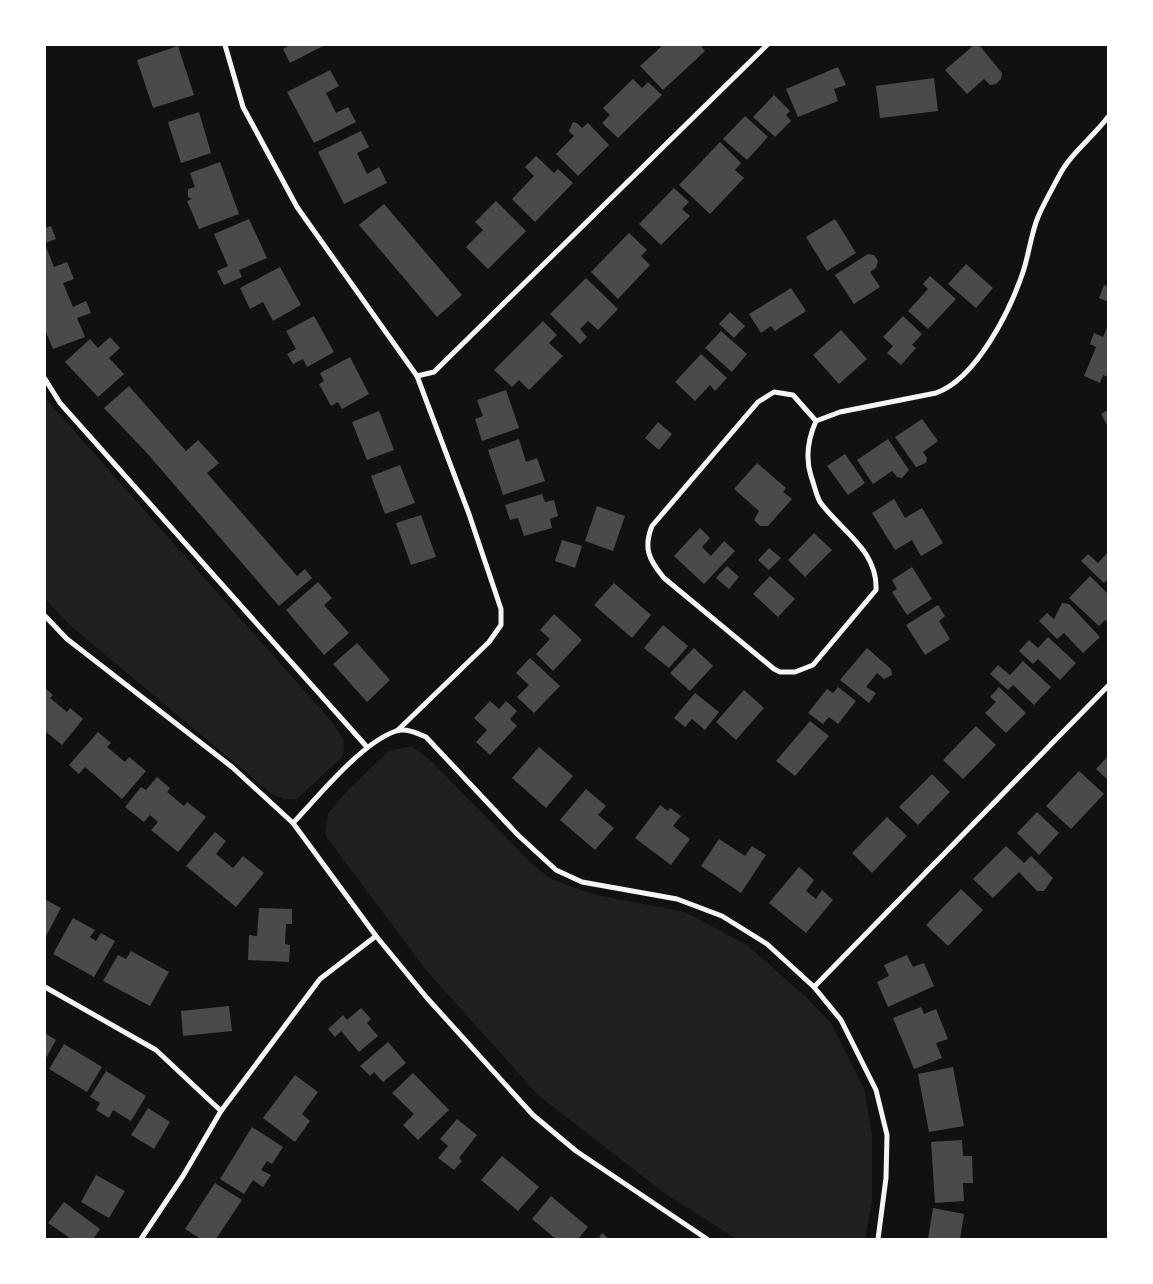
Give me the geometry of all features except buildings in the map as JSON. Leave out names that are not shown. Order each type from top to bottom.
[{"type":"street","points":[[225,45],[243,107],[297,207],[416,376],[469,514],[501,609],[500,625],[489,642],[397,731],[367,747],[293,823]]},
{"type":"street","points":[[416,376],[434,372],[767,45]]},
{"type":"street","points":[[816,421],[793,394],[774,392],[758,402],[652,526],[647,540],[651,563],[664,578],[780,672],[795,672],[813,665],[876,590],[874,567],[866,552],[819,500],[808,465],[808,438],[816,421],[840,412],[936,393],[948,389],[962,377],[985,348],[1008,309],[1022,274],[1038,217],[1060,173],[1108,117]]},
{"type":"street","points":[[45,380],[60,403],[367,747]]},
{"type":"street","points":[[45,616],[67,639],[232,767],[293,823],[376,936],[427,998],[532,1115],[576,1151],[707,1239]]},
{"type":"street","points":[[814,987],[1108,686]]},
{"type":"street","points":[[397,731],[413,731],[426,737],[518,835],[556,870],[582,882],[677,899],[722,916],[767,944],[814,987],[841,1020],[876,1090],[887,1135],[886,1178],[878,1239]]},
{"type":"street","points":[[141,1239],[183,1176],[221,1111],[320,979],[376,936]]},
{"type":"street","points":[[45,987],[156,1050],[221,1111]]},
{"type":"shaded area","points":[[45,398],[332,722],[344,740],[343,756],[297,799],[284,799],[272,794],[71,626],[45,599]]},
{"type":"shaded area","points":[[411,746],[429,759],[532,864],[551,879],[592,894],[685,912],[747,945],[806,997],[831,1023],[864,1089],[872,1134],[872,1200],[865,1239],[736,1239],[663,1192],[538,1095],[426,970],[325,835],[328,813],[349,789],[389,751]]}]
